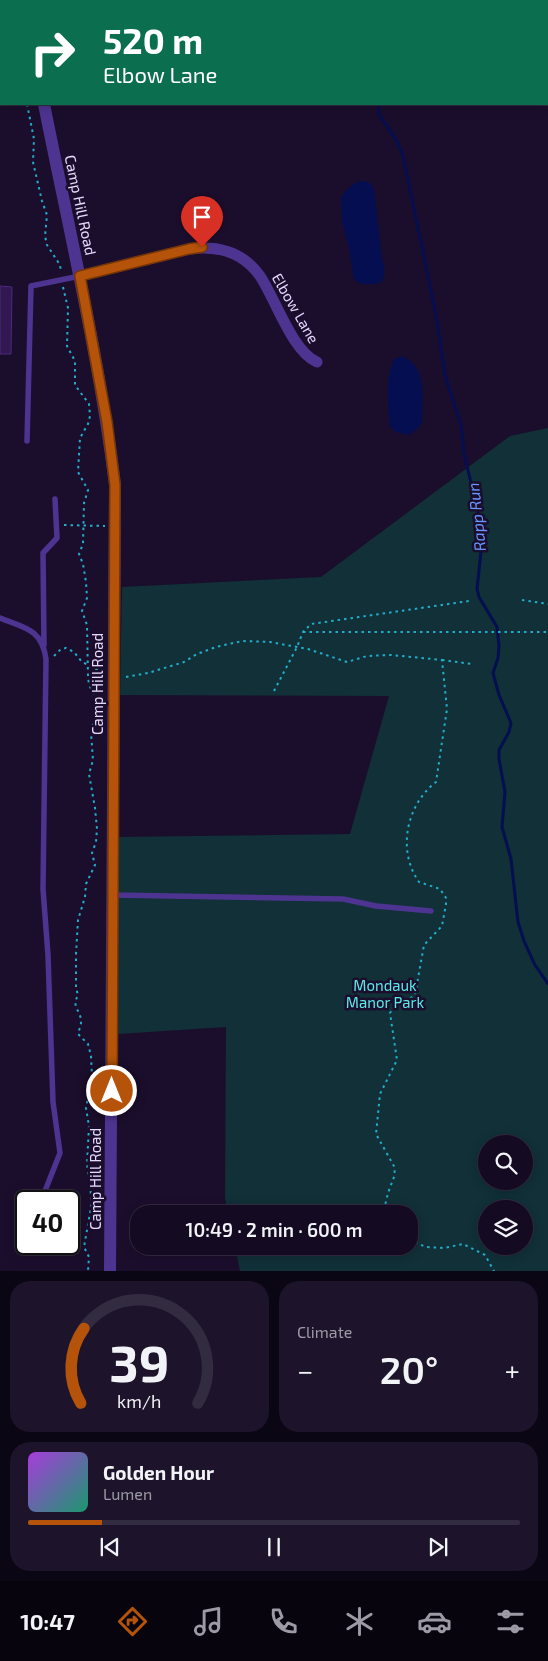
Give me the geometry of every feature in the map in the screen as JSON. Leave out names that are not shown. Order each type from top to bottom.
[{"type":"street","name":"Camp Hill Road","points":[[44,105],[80,276],[107,422],[115,485],[110,1271]]},
{"type":"street","name":"Elbow Lane","points":[[80,276],[202,247],[215,248],[237,254],[257,271],[269,290],[294,340],[309,358],[317,362]]},
{"type":"lane","points":[[27,441],[31,286],[80,276]]},
{"type":"lane","points":[[45,1190],[60,1153],[53,1102],[48,955],[43,889],[46,659],[44,647],[43,553],[57,538],[55,498]]},
{"type":"lane","points":[[0,618],[37,635],[44,647]]},
{"type":"lane","points":[[112,895],[343,899],[376,906],[431,911]]},
{"type":"path","points":[[27,105],[34,140],[33,162],[47,215],[45,236],[47,245],[60,265],[68,308],[67,346],[74,361],[75,385],[89,404],[90,416],[80,438],[78,472],[88,490],[84,503],[83,544],[79,554],[86,582],[86,598],[82,610],[86,625],[89,685],[94,694],[96,712],[92,733],[93,760],[89,774],[95,808],[96,842],[92,853],[95,865],[86,884],[85,898],[78,920],[76,962],[76,988],[78,995],[75,1001],[75,1007],[81,1022],[78,1034],[88,1044],[92,1076],[86,1108],[89,1126],[87,1164],[92,1202],[84,1247],[89,1257],[88,1271]]},
{"type":"path","points":[[56,525],[115,526]]},
{"type":"path","points":[[522,600],[548,604]]},
{"type":"path","points":[[274,691],[303,632],[311,624],[469,601]]},
{"type":"path","points":[[303,632],[548,632]]},
{"type":"path","points":[[46,659],[53,657],[61,649],[66,648],[74,652],[82,662],[95,668],[104,676],[127,677],[184,662],[197,654],[216,647],[242,641],[270,642],[297,647],[347,662],[367,656],[392,655],[472,664]]},
{"type":"path","points":[[385,1205],[395,1168],[376,1134],[380,1094],[397,1060],[390,1013],[394,1006],[409,1000],[415,995],[424,945],[442,926],[446,904],[446,898],[440,889],[419,882],[409,864],[406,851],[411,816],[429,787],[436,782],[447,709],[442,660]]},
{"type":"path","points":[[418,1244],[435,1248],[463,1244],[485,1255],[494,1271]]},
{"type":"green space","name":"Mondauk Manor Park","points":[[548,428],[548,1271],[240,1271],[237,1255],[418,1255],[418,1205],[226,1205],[226,1027],[118,1034],[119,837],[350,834],[389,696],[120,695],[122,587],[321,577],[510,436]]},
{"type":"shaded area","points":[[366,181],[371,184],[374,190],[384,270],[382,282],[371,284],[363,284],[354,279],[342,222],[341,197],[352,186]]},
{"type":"shaded area","points":[[402,356],[410,361],[420,375],[423,393],[422,422],[409,435],[396,432],[390,427],[388,393],[390,368],[393,360]]},
{"type":"building","points":[[0,286],[12,287],[11,354],[0,354]]},
{"type":"waterway","name":"Rapp Run","points":[[378,105],[379,114],[397,141],[403,156],[436,315],[445,375],[461,425],[464,454],[478,511],[481,552],[477,589],[479,597],[497,627],[498,658],[493,673],[499,695],[511,723],[509,732],[499,750],[505,792],[502,827],[511,859],[518,922],[535,965],[548,984]]},
{"type":"route","points":[[112,1091],[115,485],[107,422],[80,276],[202,247]]}]
